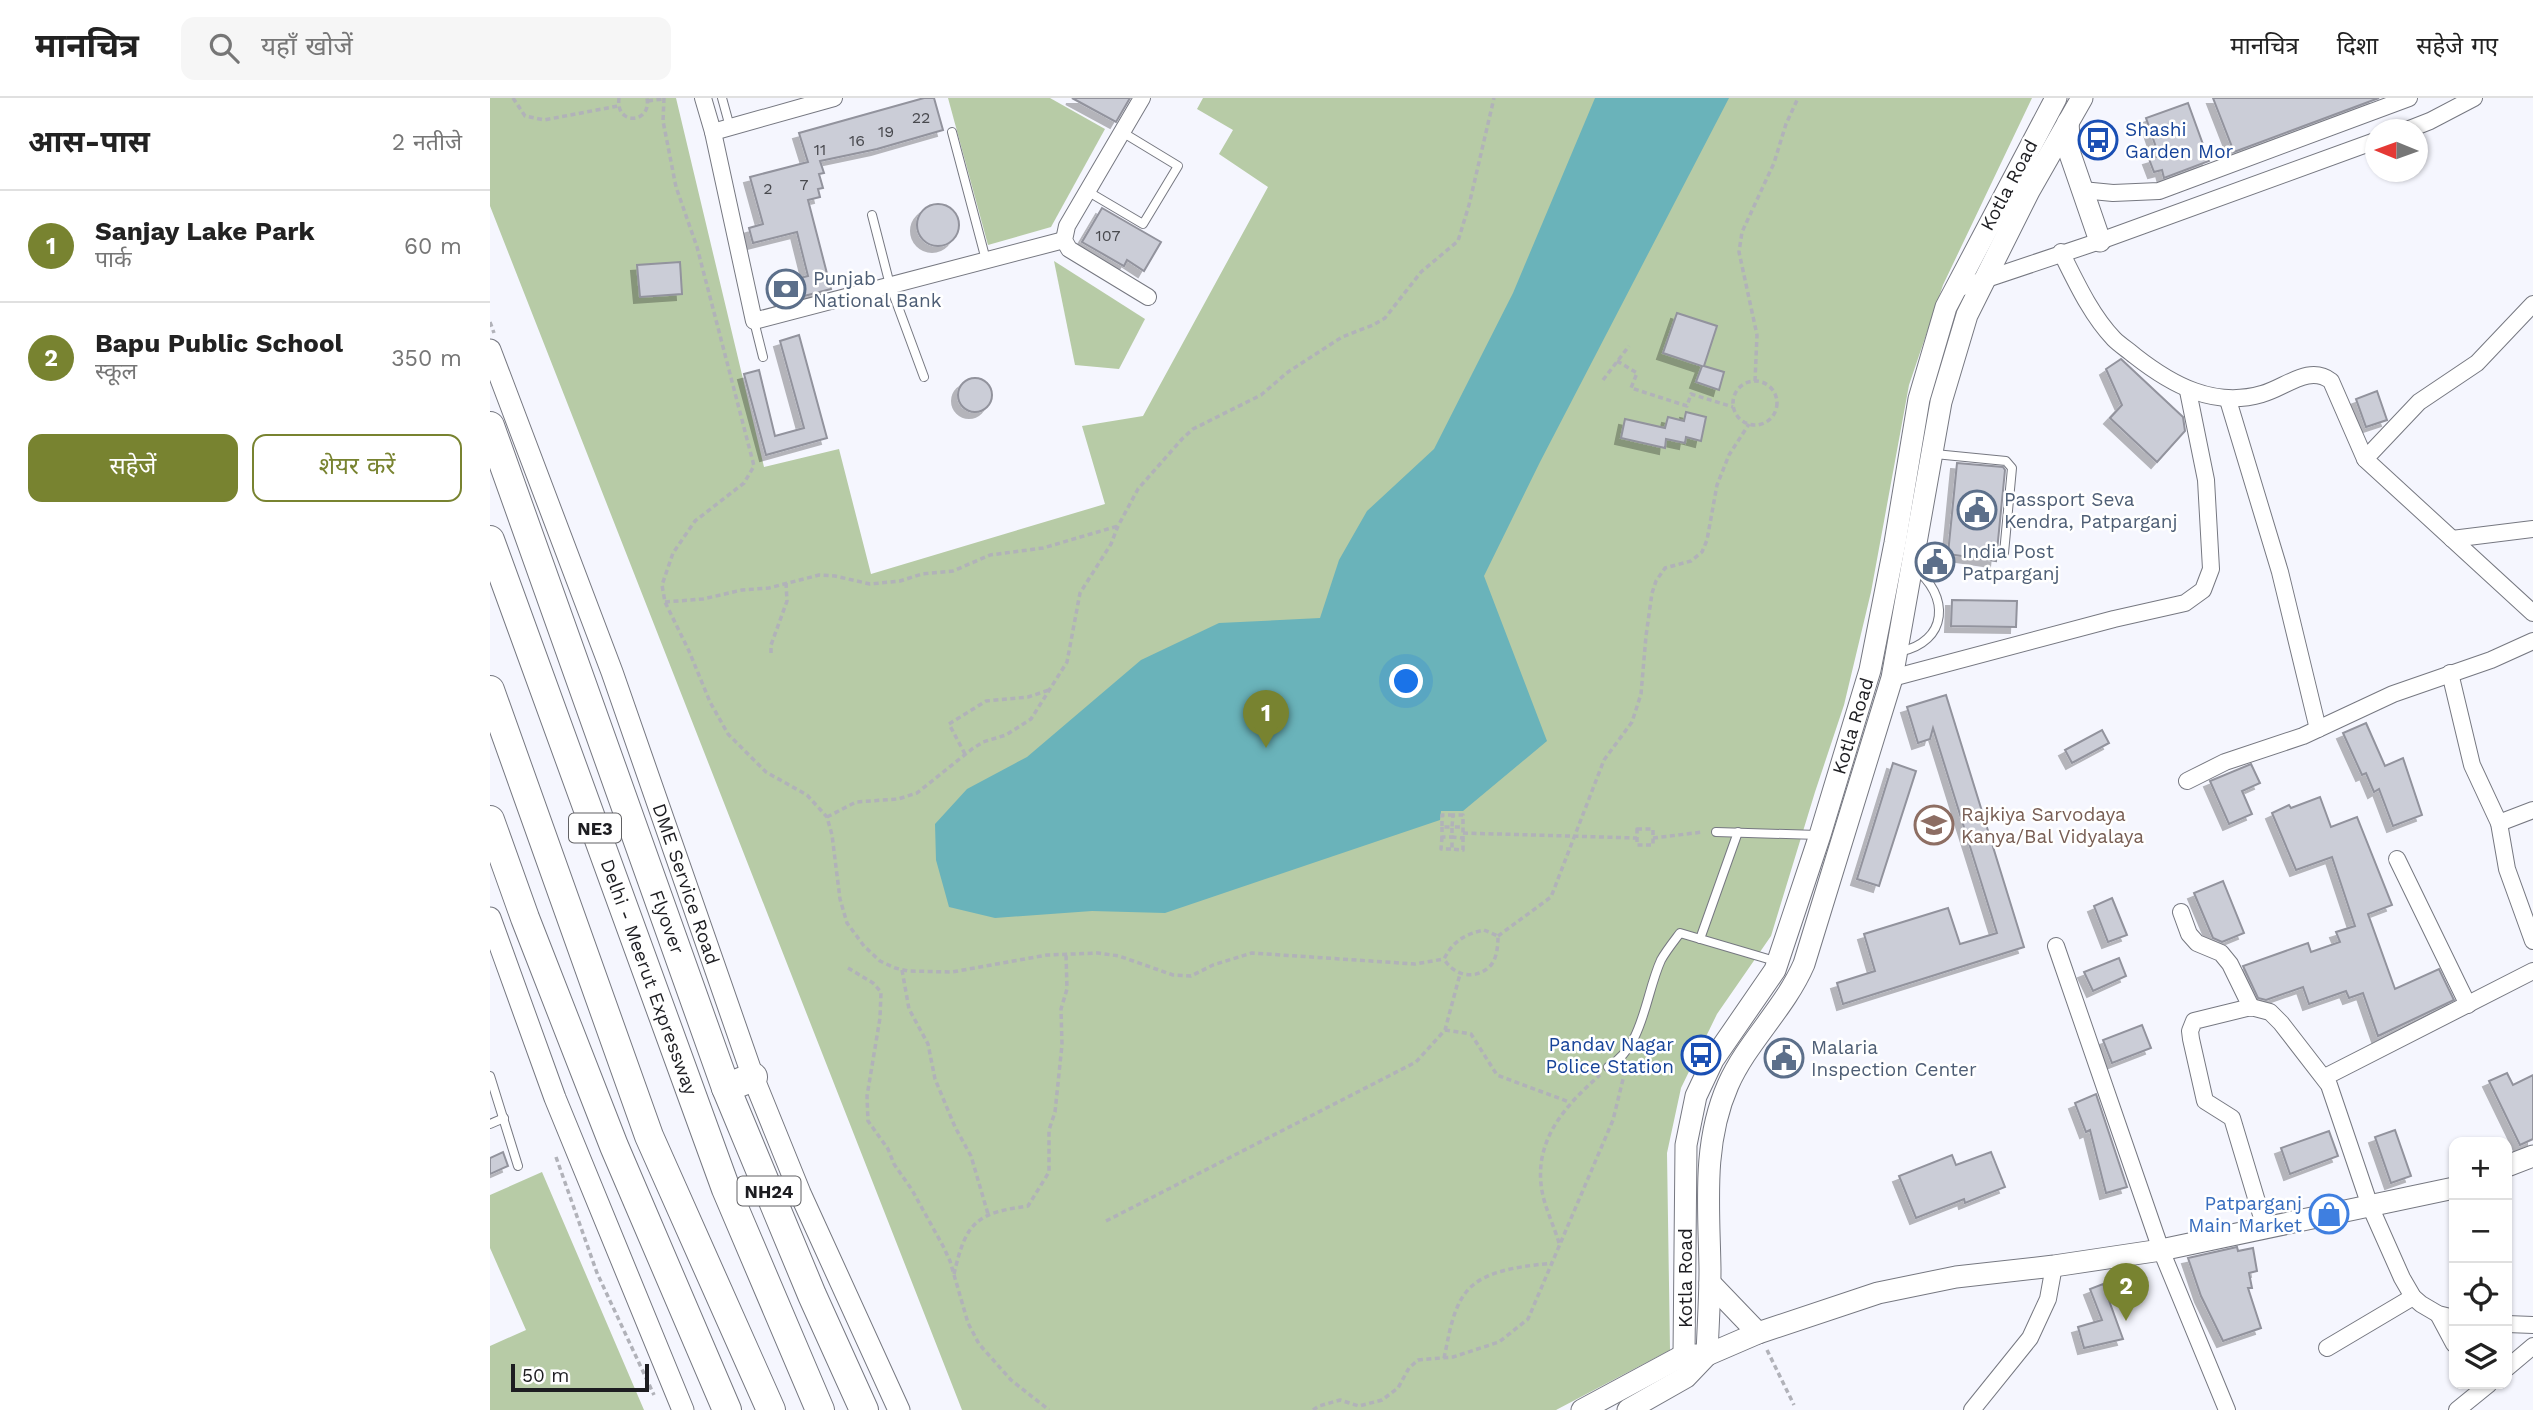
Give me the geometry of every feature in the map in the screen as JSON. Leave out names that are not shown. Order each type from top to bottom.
[{"type":"highway","name":"Flyover","points":[[490,426],[726,1088],[812,1294],[864,1410]]},
{"type":"highway","name":"Delhi - Meerut Expressway","points":[[490,540],[726,1189],[820,1410]]},
{"type":"highway","name":"NE3","points":[[490,690],[649,1136],[771,1410]]},
{"type":"highway","points":[[490,820],[614,1146],[727,1410]]},
{"type":"highway","points":[[726,1088],[753,1077]]},
{"type":"main road","name":"Kotla Road","points":[[1684,1355],[1686,1158],[1692,1114],[1703,1077],[1767,983],[1778,961],[1820,835],[1870,670],[1919,399],[1945,307],[2056,98]]},
{"type":"main road","name":"Kotla Road","points":[[1707,1354],[1710,1283],[1709,1164],[1718,1111],[1734,1072],[1793,987],[1804,964],[1892,678],[1941,402],[1963,327],[2029,191],[2082,98]]},
{"type":"main road","points":[[2068,122],[2070,153],[2100,241]]},
{"type":"main road","name":"DME Service Road","points":[[490,350],[612,673],[753,1077],[800,1193],[899,1410]]},
{"type":"main road","points":[[490,918],[555,1098],[683,1410]]},
{"type":"main road","points":[[2512,1164],[2533,1156]]},
{"type":"main road","points":[[1582,1410],[1684,1355],[1707,1354],[1758,1333],[1878,1293],[1956,1277],[2161,1250],[2449,1190]]},
{"type":"main road","points":[[1710,1283],[1758,1333]]},
{"type":"main road","points":[[1628,1410],[1686,1377],[1707,1354]]},
{"type":"street","points":[[703,98],[713,132],[754,321],[1064,240]]},
{"type":"street","points":[[713,132],[834,98]]},
{"type":"street","points":[[1142,98],[1067,226],[1064,240],[1069,249],[1148,297]]},
{"type":"street","points":[[2082,190],[2113,193],[2159,191],[2409,98]]},
{"type":"street","points":[[2428,122],[2474,98]]},
{"type":"street","points":[[1954,290],[2100,241],[2365,145]]},
{"type":"street","points":[[2061,252],[2083,296],[2114,339],[2156,372],[2188,391],[2228,400],[2262,394],[2311,374],[2323,375],[2331,381],[2365,459],[2533,613]]},
{"type":"street","points":[[2365,459],[2419,402],[2477,363],[2533,304]]},
{"type":"street","points":[[1892,678],[2113,618],[2185,603],[2203,590],[2211,569],[2206,480],[2188,391]]},
{"type":"street","points":[[2228,400],[2280,572],[2318,729]]},
{"type":"street","points":[[2452,539],[2533,529]]},
{"type":"street","points":[[2187,781],[2225,762],[2318,729],[2393,694],[2491,660],[2533,641]]},
{"type":"street","points":[[2450,673],[2472,765],[2499,823],[2507,869],[2533,941]]},
{"type":"street","points":[[2499,823],[2533,810]]},
{"type":"street","points":[[2397,859],[2468,1005]]},
{"type":"street","points":[[2181,912],[2189,934],[2197,943],[2221,953],[2230,964],[2251,1007]]},
{"type":"street","points":[[2056,946],[2161,1250],[2227,1410]]},
{"type":"street","points":[[2325,1077],[2533,971]]},
{"type":"street","points":[[2265,1228],[2232,1118],[2205,1101],[2190,1031],[2194,1021],[2251,1007],[2270,1012],[2325,1077],[2370,1206],[2402,1278],[2413,1297],[2438,1314],[2449,1317]]},
{"type":"street","points":[[1972,1410],[2030,1338],[2048,1299],[2054,1266]]},
{"type":"street","points":[[2327,1348],[2413,1297]]},
{"type":"street","points":[[2438,1314],[2449,1335]]},
{"type":"street","points":[[2512,1324],[2533,1325]]},
{"type":"street","points":[[2512,1364],[2533,1346]]},
{"type":"street","points":[[2457,1410],[2479,1389]]},
{"type":"lane","points":[[722,98],[730,127]]},
{"type":"lane","points":[[952,132],[986,260]]},
{"type":"lane","points":[[1087,191],[1143,224],[1178,166],[1122,132]]},
{"type":"lane","points":[[872,215],[890,285],[924,377]]},
{"type":"lane","points":[[754,321],[763,357]]},
{"type":"lane","points":[[1932,453],[2006,461],[2012,468],[2004,553]]},
{"type":"lane","points":[[1896,652],[1925,643],[1934,635],[1937,621],[1939,600],[1932,584],[1912,567]]},
{"type":"lane","points":[[1716,832],[1820,835]]},
{"type":"lane","points":[[1700,939],[1738,832]]},
{"type":"lane","points":[[1608,1068],[1620,1061],[1630,1048],[1662,960],[1680,933],[1778,961]]},
{"type":"lane","points":[[490,1076],[518,1166]]},
{"type":"lane","points":[[490,1124],[504,1118]]},
{"type":"path","points":[[513,98],[525,116],[544,120],[618,106]]},
{"type":"path","points":[[619,98],[618,106],[628,118],[642,115],[647,109],[647,100],[665,98],[663,121],[676,187],[697,247],[754,467],[744,483],[695,521],[673,553],[662,585],[665,602],[710,702],[728,734],[766,772],[807,795],[827,817],[832,835],[839,899],[847,923],[864,946],[880,961],[902,970],[952,972],[1047,955],[1098,953],[1119,956],[1173,975],[1191,976],[1213,965],[1252,953],[1415,964],[1444,959]]},
{"type":"path","points":[[827,817],[856,802],[907,797],[925,788],[983,742],[1006,735],[1031,719],[1067,662],[1080,593],[1111,544],[1138,489],[1193,429],[1261,395],[1288,372],[1342,337],[1380,322],[1421,272],[1458,241],[1494,98]]},
{"type":"path","points":[[1755,381],[1757,335],[1739,252],[1742,232],[1774,163],[1786,124],[1798,98]]},
{"type":"path","points":[[1603,380],[1629,346]]},
{"type":"path","points":[[1617,361],[1637,373],[1631,388],[1687,406],[1691,394],[1733,407]]},
{"type":"path","points":[[1755,381],[1770,387],[1777,398],[1777,405],[1776,412],[1767,422],[1749,424],[1739,419],[1733,407],[1734,398],[1738,388],[1746,382],[1755,381]]},
{"type":"path","points":[[1498,936],[1551,897],[1604,761],[1632,722],[1641,694],[1646,636],[1656,581],[1665,568],[1691,561],[1702,552],[1707,540],[1717,485],[1729,455],[1749,424]]},
{"type":"path","points":[[665,602],[703,599],[819,575],[870,584],[900,581],[922,574],[953,571],[990,555],[1044,548],[1118,526]]},
{"type":"path","points":[[771,653],[771,645],[786,601],[786,583]]},
{"type":"path","points":[[965,754],[949,724],[986,701],[1028,697],[1051,689]]},
{"type":"path","points":[[1442,815],[1453,815],[1463,815],[1463,850],[1441,849],[1442,815]]},
{"type":"path","points":[[1452,849],[1453,815]]},
{"type":"path","points":[[1442,827],[1463,827]]},
{"type":"path","points":[[1637,829],[1653,829],[1653,838],[1653,845],[1637,845],[1637,829]]},
{"type":"path","points":[[1653,838],[1716,832]]},
{"type":"path","points":[[1442,837],[1463,835],[1637,838]]},
{"type":"path","points":[[1444,959],[1450,946],[1474,932],[1484,930],[1498,936]]},
{"type":"path","points":[[1444,959],[1449,967],[1460,974],[1474,974],[1488,968],[1498,949],[1498,936]]},
{"type":"path","points":[[954,1276],[960,1248],[978,1219],[996,1211],[1028,1206],[1049,1172],[1049,1130],[1055,1112],[1062,1045],[1061,1009],[1068,989],[1066,954]]},
{"type":"path","points":[[848,968],[873,983],[881,992],[880,1018],[867,1096],[868,1121],[888,1149],[894,1164],[912,1190],[943,1246],[968,1323],[979,1344],[1011,1380],[1049,1410]]},
{"type":"path","points":[[902,970],[909,1009],[928,1044],[935,1079],[955,1127],[971,1156],[988,1214]]},
{"type":"path","points":[[1106,1221],[1416,1062],[1445,1030],[1460,974]]},
{"type":"path","points":[[1445,1030],[1471,1034],[1497,1075],[1569,1102]]},
{"type":"path","points":[[1313,1410],[1340,1400],[1359,1406],[1382,1400],[1398,1388],[1409,1368],[1418,1360],[1453,1357],[1499,1342],[1528,1319],[1614,1120],[1630,1048]]},
{"type":"path","points":[[1560,1245],[1542,1191],[1541,1164],[1550,1133],[1569,1102],[1608,1068]]},
{"type":"path","points":[[1444,1358],[1454,1317],[1467,1290],[1493,1273],[1553,1263]]},
{"type":"path","points":[[1758,1333],[1794,1405]]},
{"type":"green space","points":[[490,98],[676,98],[764,467],[839,449],[871,574],[1105,504],[1082,426],[1143,416],[1268,187],[1219,154],[1233,130],[1197,109],[1203,98],[2032,98],[1943,285],[1909,385],[1871,592],[1844,705],[1771,936],[1717,1014],[1681,1088],[1667,1153],[1670,1350],[1556,1410],[962,1410],[490,206]]},
{"type":"green space","points":[[948,98],[1050,98],[1105,129],[1051,227],[988,245]]},
{"type":"green space","points":[[1054,261],[1145,319],[1119,369],[1075,365]]},
{"type":"green space","points":[[542,1172],[644,1410],[490,1410],[490,1346],[526,1330],[490,1248],[490,1195]]},
{"type":"water","points":[[1595,98],[1729,98],[1540,462],[1484,576],[1547,741],[1463,811],[1441,811],[1440,820],[1165,913],[1092,911],[995,918],[949,907],[936,860],[935,824],[967,789],[1027,757],[1141,660],[1219,623],[1320,618],[1339,560],[1367,511],[1434,449],[1513,293]]},
{"type":"building","points":[[924,98],[934,98],[943,130],[877,149],[820,161],[824,173],[819,174],[823,188],[818,189],[820,197],[808,200],[831,289],[781,302],[776,284],[808,276],[797,232],[753,243],[749,228],[763,224],[750,177],[808,162],[799,133]]},
{"type":"building","points":[[1072,98],[1130,98],[1116,122]]},
{"type":"building","points":[[2213,98],[2379,98],[2234,152]]},
{"type":"building","points":[[2188,103],[2209,161],[2164,178],[2162,170],[2154,172],[2149,159],[2159,156],[2146,118]]},
{"type":"building","points":[[938,204],[953,210],[959,225],[953,240],[938,246],[923,240],[917,225],[923,210]]},
{"type":"building","points":[[1102,208],[1161,242],[1144,271],[1127,260],[1124,266],[1082,242]]},
{"type":"building","points":[[680,262],[682,294],[640,297],[637,265]]},
{"type":"building","points":[[1677,313],[1717,326],[1704,366],[1724,372],[1719,390],[1696,382],[1702,366],[1663,353]]},
{"type":"building","points":[[799,335],[827,438],[766,455],[744,374],[759,370],[775,436],[804,428],[780,341]]},
{"type":"building","points":[[2121,359],[2183,417],[2185,431],[2157,462],[2110,418],[2122,405],[2106,369]]},
{"type":"building","points":[[975,378],[987,383],[992,395],[987,407],[975,412],[963,407],[958,395],[963,383]]},
{"type":"building","points":[[2377,391],[2387,420],[2366,427],[2356,399]]},
{"type":"building","points":[[1686,412],[1706,417],[1701,441],[1686,437],[1685,443],[1666,439],[1665,448],[1621,438],[1625,419],[1665,428],[1668,417],[1684,421]]},
{"type":"building","name":"Passport Seva Kendra, Patparganj","points":[[1957,463],[2003,467],[2005,470],[1996,561],[1948,554]]},
{"type":"building","points":[[1952,600],[2017,601],[2016,627],[1951,626]]},
{"type":"building","points":[[1946,695],[2024,947],[1843,1004],[1837,983],[1875,971],[1864,934],[1948,908],[1960,944],[1997,933],[1933,728],[1930,739],[1918,743],[1907,707]]},
{"type":"building","points":[[2366,723],[2385,766],[2403,758],[2422,815],[2393,826],[2379,789],[2374,792],[2366,773],[2362,775],[2343,733]]},
{"type":"building","points":[[2102,730],[2109,743],[2072,763],[2065,750]]},
{"type":"building","points":[[1893,763],[1916,771],[1879,886],[1857,879]]},
{"type":"building","points":[[2251,764],[2260,783],[2242,791],[2252,814],[2229,824],[2210,781]]},
{"type":"building","points":[[2320,797],[2331,827],[2357,817],[2392,905],[2368,914],[2395,989],[2439,969],[2454,1000],[2378,1036],[2363,993],[2349,998],[2346,991],[2309,1004],[2303,987],[2266,1000],[2258,998],[2243,966],[2308,943],[2311,952],[2340,942],[2336,932],[2355,926],[2332,857],[2296,870],[2272,813],[2289,805],[2291,808]]},
{"type":"building","points":[[2223,881],[2244,933],[2222,942],[2213,938],[2194,893]]},
{"type":"building","points":[[2112,898],[2127,935],[2108,942],[2094,906]]},
{"type":"building","points":[[2119,958],[2126,976],[2093,991],[2084,972]]},
{"type":"building","points":[[2142,1025],[2151,1048],[2112,1063],[2103,1040]]},
{"type":"building","points":[[2507,1073],[2513,1085],[2533,1075],[2533,1139],[2520,1145],[2489,1081]]},
{"type":"building","points":[[2096,1094],[2127,1187],[2106,1193],[2090,1130],[2086,1132],[2075,1103]]},
{"type":"building","points":[[2395,1130],[2411,1176],[2391,1183],[2375,1137]]},
{"type":"building","points":[[2329,1131],[2338,1156],[2290,1174],[2281,1148]]},
{"type":"building","points":[[503,1152],[508,1166],[490,1174],[490,1158]]},
{"type":"building","points":[[1991,1152],[2005,1187],[1965,1203],[1964,1199],[1916,1218],[1899,1176],[1952,1155],[1956,1165]]},
{"type":"building","points":[[2237,1247],[2238,1251],[2253,1248],[2257,1271],[2249,1273],[2252,1288],[2248,1288],[2261,1328],[2223,1341],[2201,1296],[2188,1258]]},
{"type":"building","points":[[2103,1284],[2123,1339],[2084,1348],[2078,1327],[2102,1320],[2090,1289]]},
{"type":"place","name":"Shashi Garden Mor","points":[[2098,140]]},
{"type":"place","name":"Punjab National Bank","points":[[786,289]]},
{"type":"place","name":"Passport Seva Kendra, Patparganj","points":[[1977,510]]},
{"type":"place","name":"India Post Patparganj","points":[[1935,562]]},
{"type":"place","name":"Sanjay Lake Park","points":[[1266,748]]},
{"type":"place","name":"Rajkiya Sarvodaya Kanya/Bal Vidyalaya","points":[[1934,825]]},
{"type":"place","name":"Pandav Nagar Police Station","points":[[1701,1055]]},
{"type":"place","name":"Malaria Inspection Center","points":[[1784,1058]]},
{"type":"place","name":"Patparganj Main Market","points":[[2329,1214]]},
{"type":"place","name":"Bapu Public School","points":[[2126,1321]]}]
